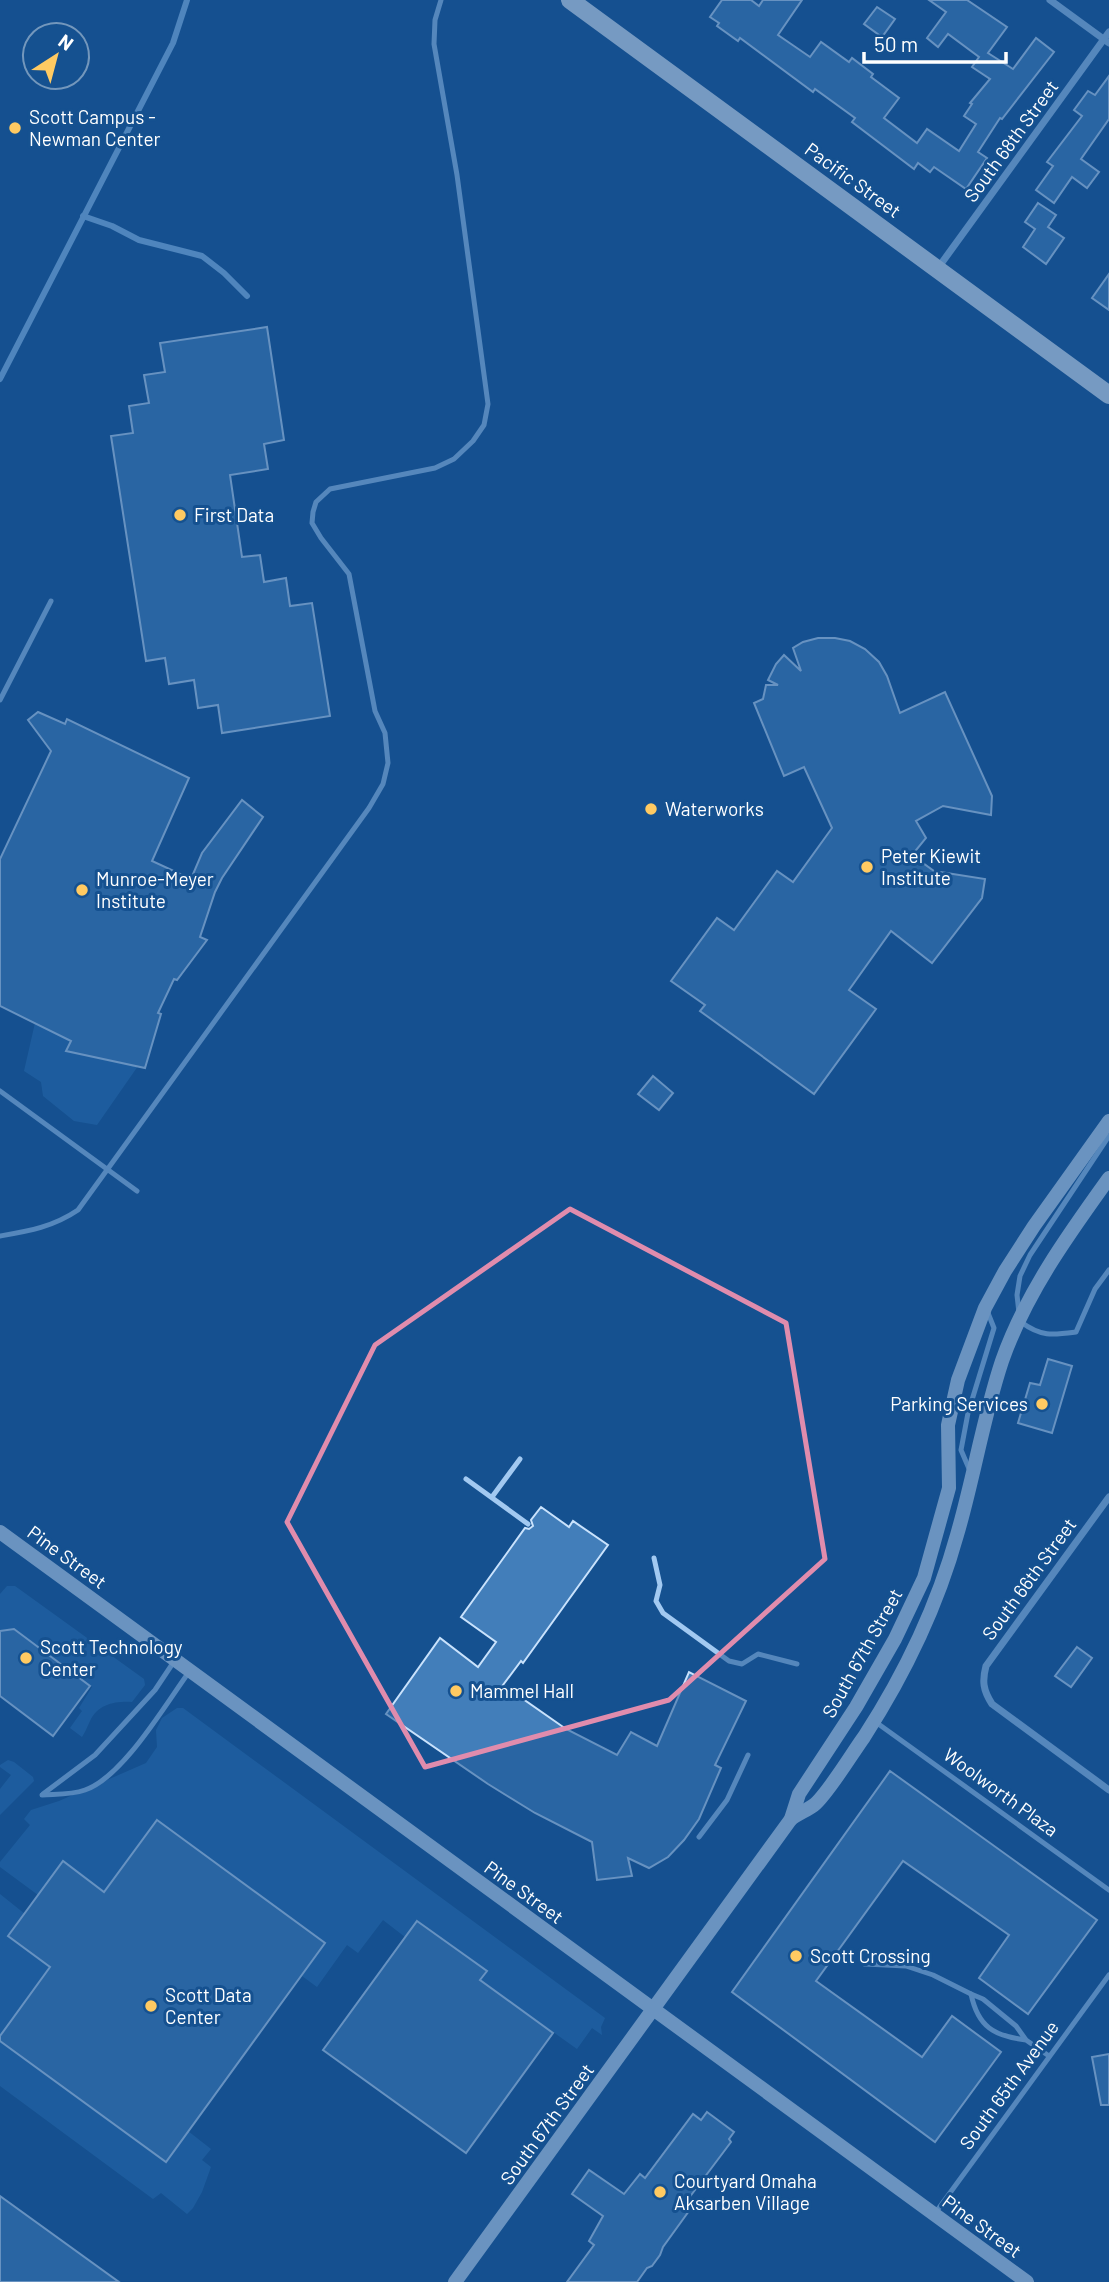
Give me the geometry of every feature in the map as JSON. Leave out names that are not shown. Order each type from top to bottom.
[{"type":"main road","name":"Pacific Street","points":[[570,0],[1109,395]]},
{"type":"main road","name":"South 67th Street","points":[[456,2282],[791,1819],[799,1794],[856,1707],[895,1639],[924,1578],[948,1488],[948,1425],[953,1402],[958,1380],[985,1308],[1034,1226],[1109,1121]]},
{"type":"main road","name":"South 67th Street","points":[[791,1819],[816,1804],[874,1721],[905,1669],[950,1561],[982,1427],[1003,1359],[1019,1320],[1035,1287],[1109,1178]]},
{"type":"main road","name":"Pine Street","points":[[0,1532],[1027,2282]]},
{"type":"street","points":[[1050,0],[1106,41]]},
{"type":"street","name":"South 68th Street","points":[[938,268],[1106,41],[1109,32]]},
{"type":"street","name":"South 66th Street","points":[[1109,1497],[986,1666],[983,1684],[985,1694],[992,1704],[1109,1790]]},
{"type":"lane","points":[[0,1236],[46,1227],[62,1221],[78,1210],[369,808],[383,784],[388,763],[385,733],[375,711],[349,575],[312,523],[316,502],[330,489],[435,468],[454,459],[473,441],[484,425],[488,404],[457,175],[433,44],[435,20],[442,0]]},
{"type":"lane","points":[[0,700],[51,601]]},
{"type":"lane","points":[[0,1091],[137,1191]]},
{"type":"lane","points":[[1109,1136],[1030,1255],[1020,1276],[1017,1295],[1019,1320],[1030,1329],[1049,1336],[1076,1332],[1096,1289],[1109,1270]]},
{"type":"lane","points":[[971,1474],[961,1450],[968,1413],[994,1328],[985,1308]]},
{"type":"lane","points":[[492,1497],[520,1459]]},
{"type":"lane","points":[[466,1479],[528,1524]]},
{"type":"lane","points":[[654,1558],[660,1585],[656,1601],[663,1613],[729,1661],[742,1664],[758,1654],[797,1664]]},
{"type":"lane","points":[[175,1660],[155,1690],[107,1742],[42,1795],[69,1794],[87,1789],[107,1778],[124,1762],[190,1671]]},
{"type":"lane","name":"Woolworth Plaza","points":[[874,1721],[1109,1890]]},
{"type":"lane","points":[[699,1838],[727,1800],[748,1755]]},
{"type":"lane","points":[[864,1964],[906,1965],[971,1993],[983,1999],[1016,2026],[1026,2040],[1049,2056]]},
{"type":"lane","name":"South 65th Avenue","points":[[934,2214],[1109,1975]]},
{"type":"lane","points":[[971,1993],[973,2006],[992,2031],[1006,2038],[1026,2040]]},
{"type":"highlighted area","points":[[570,1209],[786,1323],[825,1559],[669,1700],[425,1767],[287,1522],[375,1345]]},
{"type":"shaded area","points":[[35,1023],[71,1041],[67,1051],[138,1066],[97,1125],[74,1121],[43,1096],[41,1082],[24,1071]]},
{"type":"shaded area","points":[[7,1586],[15,1586],[144,1679],[145,1685],[132,1702],[113,1703],[102,1707],[93,1715],[82,1737],[70,1728],[82,1711],[79,1708],[92,1687],[14,1630],[0,1631],[0,1594]]},
{"type":"shaded area","points":[[177,1708],[183,1708],[605,2018],[601,2027],[602,2035],[592,2028],[577,2049],[480,1980],[487,1971],[417,1921],[405,1937],[383,1920],[358,1953],[347,1945],[317,1987],[302,1976],[325,1943],[104,1892],[63,1862],[38,1895],[0,1867],[0,1862],[30,1825],[24,1819],[31,1810],[59,1801],[146,1763],[157,1747],[156,1730],[162,1718]]},
{"type":"shaded area","points":[[8,1760],[33,1777],[34,1781],[0,1815],[0,1789],[11,1775],[0,1765]]},
{"type":"shaded area","points":[[0,1894],[25,1914],[8,1937],[50,1967],[0,2036]]},
{"type":"shaded area","points":[[0,2041],[165,2162],[188,2131],[211,2149],[202,2160],[211,2167],[193,2208],[187,2214],[161,2193],[153,2199],[0,2086]]},
{"type":"building","points":[[722,0],[751,0],[759,6],[763,0],[802,0],[778,35],[810,57],[821,42],[849,62],[852,58],[873,74],[871,77],[899,98],[884,118],[917,143],[927,129],[959,151],[976,124],[964,116],[972,104],[970,103],[990,79],[972,67],[979,57],[948,34],[938,47],[927,38],[946,12],[929,0],[967,0],[1007,27],[988,53],[1013,69],[1036,38],[1054,52],[1002,119],[1000,118],[978,152],[987,158],[966,189],[934,167],[930,172],[918,163],[914,169],[852,122],[855,118],[815,89],[813,92],[740,38],[738,41],[717,26],[719,23],[710,17]]},
{"type":"building","points":[[877,7],[895,19],[882,37],[864,24]]},
{"type":"building","points":[[1109,76],[1109,119],[1081,159],[1099,172],[1087,188],[1072,177],[1054,203],[1036,190],[1053,166],[1047,162],[1082,116],[1074,110],[1088,91],[1095,95]]},
{"type":"building","points":[[1038,203],[1056,215],[1048,227],[1064,238],[1046,264],[1023,247],[1035,229],[1025,222]]},
{"type":"building","points":[[1109,274],[1109,310],[1092,298]]},
{"type":"building","name":"First Data","points":[[267,327],[284,440],[264,444],[268,469],[230,475],[242,557],[260,555],[264,582],[286,578],[290,606],[312,603],[330,716],[222,733],[218,705],[198,708],[194,680],[169,684],[165,658],[146,661],[111,436],[133,433],[129,406],[149,403],[144,375],[165,372],[160,343]]},
{"type":"building","name":"Peter Kiewit Institute","points":[[818,638],[850,641],[865,649],[879,662],[887,676],[900,713],[945,692],[992,796],[991,815],[943,806],[916,821],[926,838],[912,855],[934,871],[985,879],[982,898],[932,963],[891,931],[849,990],[876,1009],[814,1094],[700,1011],[705,1005],[671,981],[717,918],[734,930],[777,871],[793,882],[832,828],[804,767],[784,776],[754,703],[763,699],[766,685],[778,685],[768,680],[784,655],[801,671],[793,648]]},
{"type":"building","name":"Munroe-Meyer Institute","points":[[38,712],[65,724],[67,719],[189,778],[152,861],[191,879],[202,853],[242,800],[263,817],[215,892],[200,937],[207,940],[177,980],[174,979],[158,1013],[161,1014],[145,1068],[66,1051],[71,1041],[0,1006],[0,859],[51,751],[28,720]]},
{"type":"building","points":[[653,1076],[673,1093],[659,1110],[638,1094]]},
{"type":"building","name":"Parking Services","points":[[1048,1359],[1072,1366],[1052,1433],[1018,1423],[1030,1383],[1040,1385]]},
{"type":"building","name":"Mammel Hall","points":[[541,1507],[569,1527],[573,1521],[608,1545],[523,1663],[521,1661],[503,1685],[566,1729],[617,1755],[631,1732],[657,1746],[689,1672],[746,1701],[715,1765],[721,1768],[699,1819],[668,1857],[649,1868],[628,1858],[632,1876],[597,1880],[592,1842],[535,1813],[488,1784],[386,1714],[440,1638],[478,1667],[496,1642],[461,1617],[525,1528],[533,1526],[531,1520]]},
{"type":"building","name":"Scott Technology Center","points":[[14,1629],[90,1686],[53,1736],[0,1696],[0,1631]]},
{"type":"building","points":[[1077,1647],[1092,1658],[1071,1687],[1055,1676]]},
{"type":"building","name":"Scott Crossing","points":[[890,1771],[1097,1920],[1028,2014],[979,1978],[1009,1935],[903,1861],[816,1981],[922,2057],[952,2016],[1001,2052],[935,2142],[732,1992]]},
{"type":"building","name":"Scott Data Center","points":[[157,1820],[325,1943],[166,2162],[0,2041],[0,2036],[50,1967],[8,1936],[63,1861],[104,1892]]},
{"type":"building","points":[[417,1921],[487,1971],[480,1980],[553,2033],[466,2153],[323,2050]]},
{"type":"building","points":[[1109,2054],[1109,2105],[1101,2105],[1092,2057]]},
{"type":"building","name":"Courtyard Omaha Aksarben Village","points":[[707,2112],[734,2132],[729,2139],[731,2142],[683,2206],[689,2211],[652,2266],[647,2268],[637,2282],[567,2282],[594,2245],[589,2241],[603,2216],[572,2194],[589,2170],[624,2194],[640,2174],[645,2178],[693,2114],[701,2120]]},
{"type":"building","points":[[0,2196],[119,2282],[0,2282]]},
{"type":"waterway","points":[[0,379],[173,43],[187,0]]},
{"type":"waterway","points":[[83,216],[112,226],[139,240],[202,256],[247,296]]},
{"type":"place","name":"Scott Campus - Newman Center","points":[[15,128]]},
{"type":"place","name":"First Data","points":[[180,515]]},
{"type":"place","name":"Waterworks","points":[[651,809]]},
{"type":"place","name":"Peter Kiewit Institute","points":[[867,867]]},
{"type":"place","name":"Munroe-Meyer Institute","points":[[82,890]]},
{"type":"place","name":"Parking Services","points":[[1042,1404]]},
{"type":"place","name":"Scott Technology Center","points":[[26,1658]]},
{"type":"place","name":"Mammel Hall","points":[[456,1691]]},
{"type":"place","name":"Scott Crossing","points":[[796,1956]]},
{"type":"place","name":"Scott Data Center","points":[[151,2006]]},
{"type":"place","name":"Courtyard Omaha Aksarben Village","points":[[660,2192]]}]
